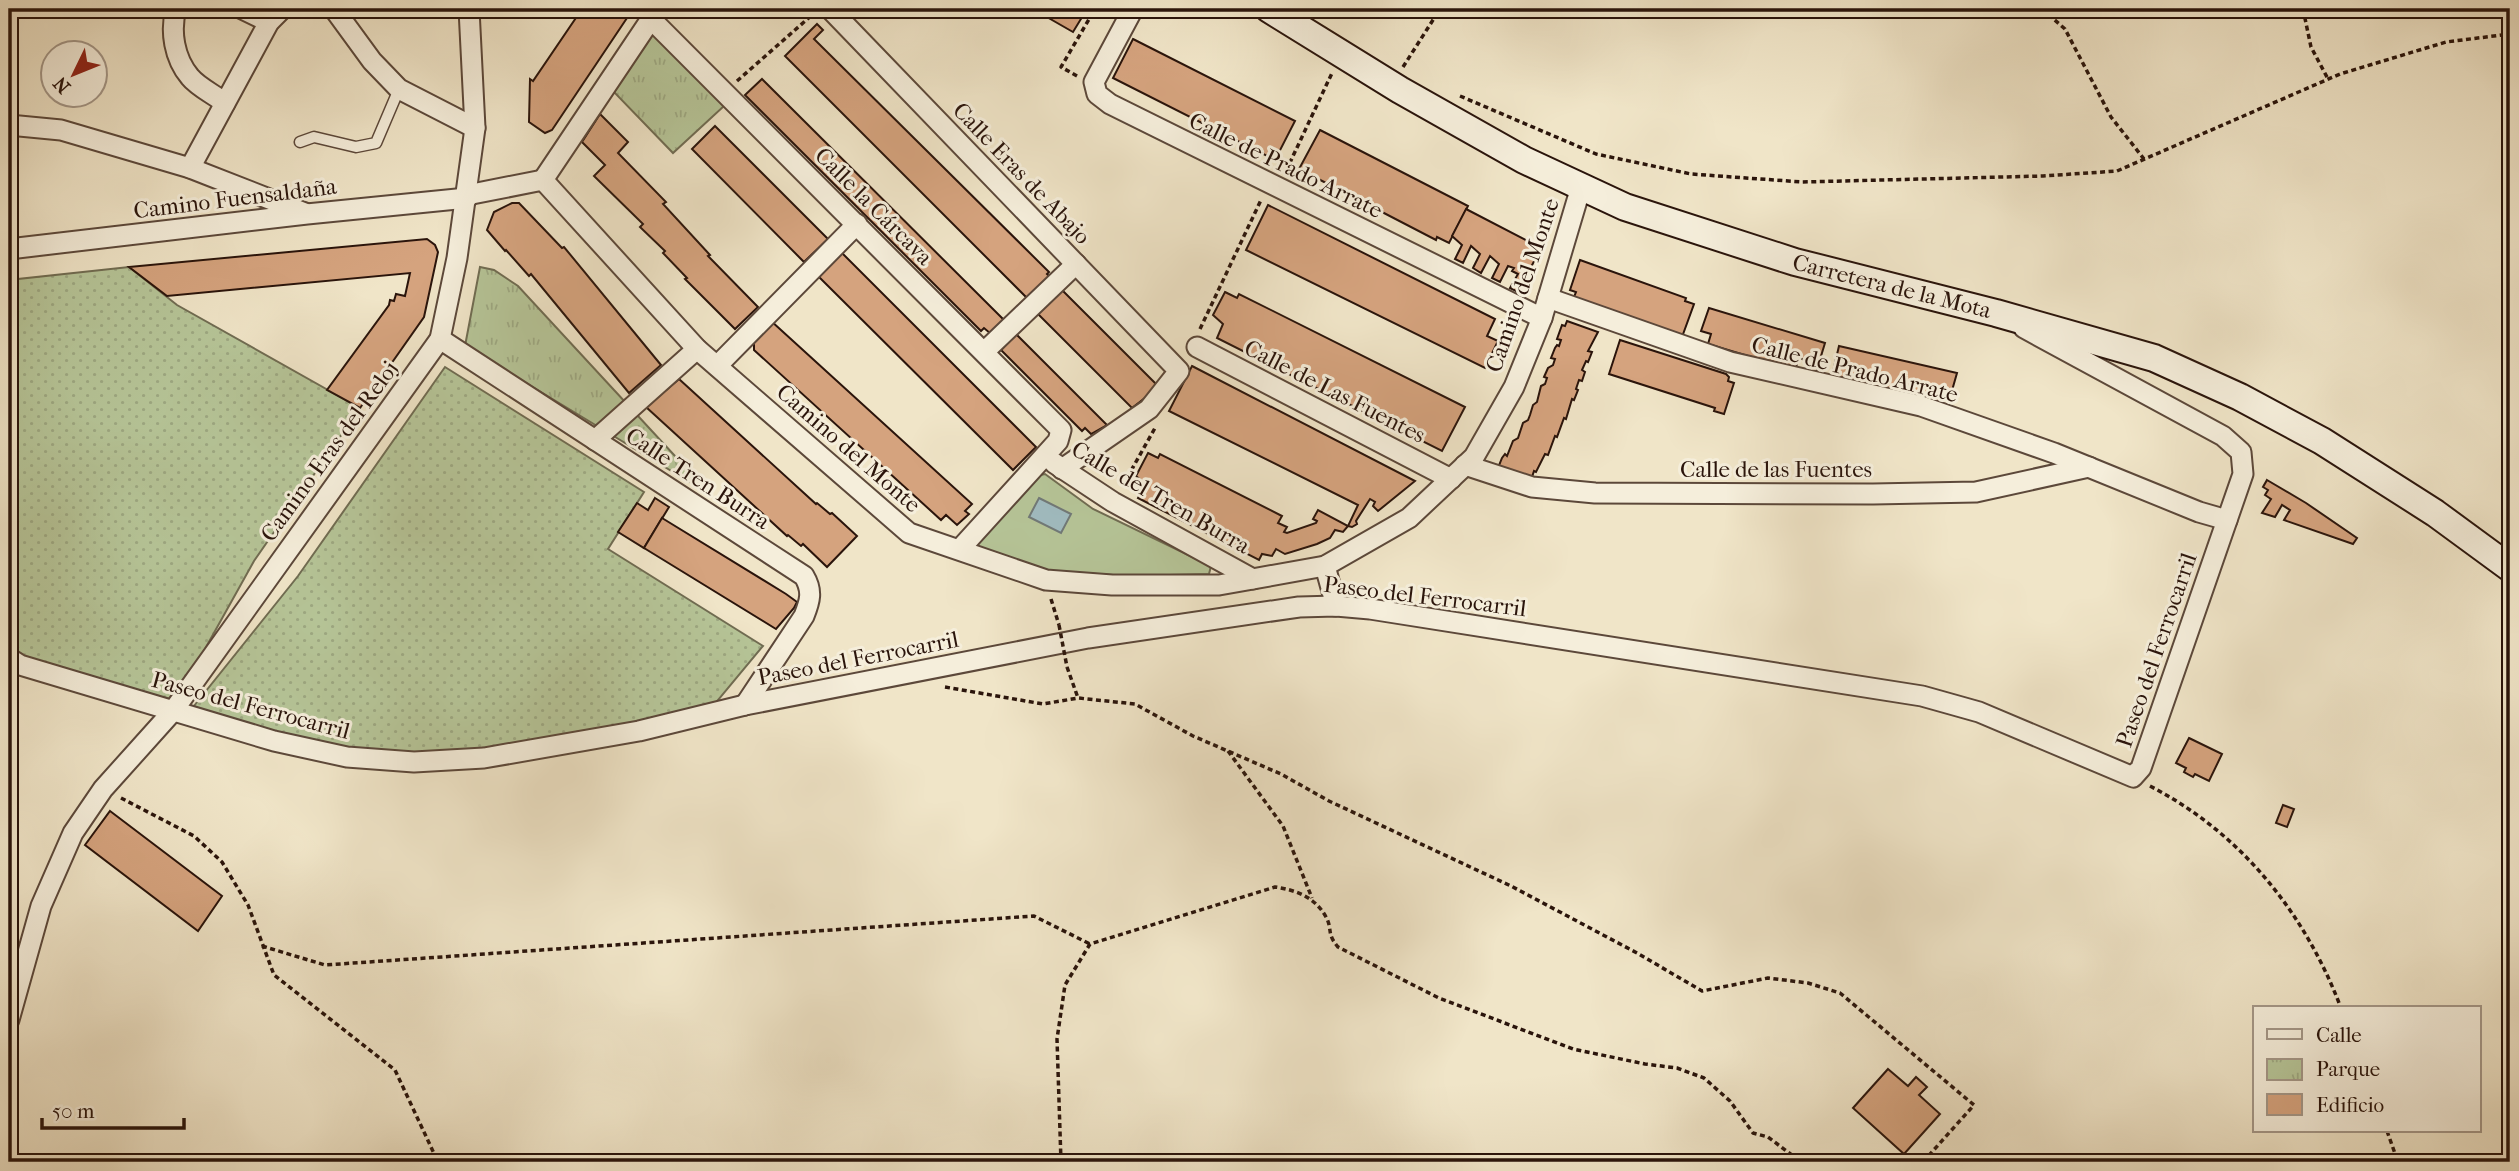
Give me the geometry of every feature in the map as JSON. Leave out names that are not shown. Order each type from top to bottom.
[{"type":"main road","name":"Carretera de la Mota","points":[[1269,9],[1400,90],[1524,160],[1625,207],[1795,262],[1996,313],[2154,358],[2240,397],[2322,441],[2423,505],[2510,568]]},
{"type":"street","points":[[176,9],[173,21],[175,48],[190,78],[225,103]]},
{"type":"street","points":[[190,169],[276,15],[242,9]]},
{"type":"street","points":[[334,9],[372,61],[399,89],[475,128]]},
{"type":"street","name":"Camino Eras del Reloj","points":[[9,1020],[41,906],[73,833],[103,789],[173,711],[440,339],[467,196],[475,128],[468,9]]},
{"type":"street","name":"Calle Eras de Abajo","points":[[830,9],[1179,371],[1149,409],[1062,469]]},
{"type":"street","name":"Calle de Prado Arrate","points":[[1133,9],[1094,82],[1097,94],[1110,104],[1542,318]]},
{"type":"street","points":[[467,196],[543,180],[654,14]]},
{"type":"street","name":"Calle la Cárcava","points":[[654,14],[724,92],[1061,430],[1058,441],[1044,457]]},
{"type":"street","points":[[9,125],[61,130],[190,169],[307,214]]},
{"type":"street","name":"Camino del Monte","points":[[543,180],[697,349],[909,533],[960,549],[1016,572],[1046,580],[1112,585],[1219,585],[1325,566],[1409,519],[1474,457],[1514,387],[1542,318],[1581,187]]},
{"type":"street","name":"Camino Fuensaldaña","points":[[9,249],[467,196]]},
{"type":"street","points":[[717,366],[857,224]]},
{"type":"street","points":[[985,351],[1076,264]]},
{"type":"street","name":"Calle de Prado Arrate","points":[[1548,298],[1730,362],[1921,407],[2089,467],[2199,512],[2227,520]]},
{"type":"street","name":"Paseo del Ferrocarril","points":[[9,657],[20,665],[262,737],[347,757],[414,762],[484,758],[639,731],[745,705],[1088,638],[1299,607],[1336,606],[1922,696],[1979,712],[2133,777],[2141,768],[2243,474],[2241,452],[2223,436],[1996,313]]},
{"type":"street","name":"Calle Tren Burra","points":[[440,339],[804,576],[810,586],[810,600],[804,616],[745,705]]},
{"type":"street","name":"Calle de Las Fuentes","points":[[1197,347],[1458,472]]},
{"type":"street","points":[[595,440],[697,349]]},
{"type":"street","points":[[960,549],[1044,457]]},
{"type":"street","name":"Calle del Tren Burra","points":[[1044,457],[1113,502],[1253,579]]},
{"type":"street","name":"Calle de las Fuentes","points":[[1458,472],[1532,487],[1595,493],[1873,494],[1976,492],[2089,467]]},
{"type":"street","points":[[1325,566],[1336,606]]},
{"type":"lane","points":[[300,142],[314,137],[356,147],[376,143],[399,89]]},
{"type":"path","points":[[724,92],[819,9]]},
{"type":"path","points":[[1061,67],[1096,9]]},
{"type":"path","points":[[1370,69],[1399,75],[1440,9]]},
{"type":"path","points":[[2042,9],[2065,29],[2111,117],[2144,159]]},
{"type":"path","points":[[2303,9],[2311,47],[2328,79]]},
{"type":"path","points":[[1448,92],[1596,154],[1691,174],[1802,182],[1925,180],[2117,171],[2328,79],[2446,42],[2510,34]]},
{"type":"path","points":[[1197,347],[1200,328],[1269,184],[1286,171],[1341,53]]},
{"type":"path","points":[[1046,580],[1067,667],[1078,698]]},
{"type":"path","points":[[939,685],[1043,705],[1078,698],[1135,704],[1193,736],[1281,774],[1329,801],[1511,886],[1702,991],[1768,978],[1808,983],[1840,993],[1974,1105],[1923,1162]]},
{"type":"path","points":[[1228,751],[1283,825],[1313,900],[1327,919],[1330,938],[1338,947],[1439,998],[1573,1049],[1677,1068],[1704,1078],[1730,1101],[1753,1133],[1768,1137],[1801,1162]]},
{"type":"path","points":[[2133,777],[2183,803],[2212,825],[2271,884],[2304,931],[2340,1006]]},
{"type":"path","points":[[103,789],[194,836],[222,862],[248,905],[274,975],[395,1070],[438,1162]]},
{"type":"path","points":[[1061,1162],[1057,1039],[1065,985],[1090,944],[1275,887],[1294,890],[1313,900]]},
{"type":"path","points":[[262,946],[324,965],[1034,916],[1090,944]]},
{"type":"path","points":[[2387,1132],[2398,1162]]},
{"type":"green space","points":[[652,32],[724,106],[673,153],[612,90]]},
{"type":"green space","points":[[129,267],[177,305],[360,408],[254,561],[176,701],[14,659],[9,645],[9,280]]},
{"type":"green space","points":[[480,267],[494,270],[518,286],[711,495],[465,346]]},
{"type":"green space","points":[[445,367],[644,492],[608,549],[763,646],[714,705],[638,729],[482,755],[347,754],[216,720],[194,706],[298,576]]},
{"type":"green space","points":[[1045,474],[1093,509],[1211,566],[1209,574],[1130,576],[1031,570],[978,547],[978,539],[1036,476]]},
{"type":"water","points":[[1039,498],[1071,514],[1061,533],[1029,517]]},
{"type":"building","points":[[582,9],[633,9],[552,130],[545,133],[529,122],[530,79],[533,81]]},
{"type":"building","points":[[1033,9],[1087,9],[1073,32]]},
{"type":"building","points":[[817,24],[823,30],[814,39],[1049,272],[1047,274],[1050,277],[1028,299],[785,56]]},
{"type":"building","points":[[1133,39],[1295,121],[1275,160],[1113,78]]},
{"type":"building","points":[[762,79],[1005,321],[991,334],[984,328],[981,331],[745,95]]},
{"type":"building","points":[[600,114],[628,142],[618,153],[666,202],[663,204],[710,255],[708,256],[758,307],[735,329],[685,279],[687,278],[663,253],[665,251],[640,227],[643,224],[594,176],[605,165],[582,142]]},
{"type":"building","points":[[715,126],[828,239],[804,262],[692,149]]},
{"type":"building","points":[[1320,130],[1468,206],[1449,243],[1437,237],[1436,240],[1299,169]]},
{"type":"building","points":[[512,203],[519,203],[562,248],[564,247],[661,365],[629,393],[531,274],[529,276],[487,230],[494,212]]},
{"type":"building","points":[[1268,205],[1495,319],[1487,336],[1498,341],[1485,368],[1246,250]]},
{"type":"building","points":[[1466,209],[1541,248],[1518,292],[1510,288],[1518,274],[1512,271],[1514,268],[1508,266],[1500,282],[1492,278],[1499,264],[1490,256],[1481,273],[1473,268],[1480,254],[1471,246],[1463,263],[1455,259],[1462,245],[1452,236]]},
{"type":"building","points":[[427,239],[435,245],[438,252],[424,317],[360,408],[327,390],[390,300],[394,301],[396,294],[405,296],[410,273],[167,296],[129,267]]},
{"type":"building","points":[[840,251],[1036,447],[1013,470],[816,274]]},
{"type":"building","points":[[1580,260],[1686,298],[1685,301],[1694,304],[1682,337],[1574,297],[1576,292],[1570,290]]},
{"type":"building","points":[[1061,289],[1159,387],[1132,408],[1037,313]]},
{"type":"building","points":[[1225,292],[1237,298],[1239,294],[1465,407],[1442,451],[1217,338],[1223,324],[1213,315]]},
{"type":"building","points":[[1709,308],[1825,343],[1815,376],[1804,373],[1808,361],[1799,358],[1795,370],[1708,344],[1711,334],[1701,331]]},
{"type":"building","points":[[770,320],[972,504],[965,511],[969,514],[957,525],[946,515],[941,520],[754,350],[754,345],[749,340]]},
{"type":"building","points":[[1567,321],[1598,332],[1588,351],[1592,352],[1582,370],[1585,372],[1582,381],[1579,380],[1578,390],[1574,400],[1572,399],[1566,419],[1564,418],[1557,437],[1555,436],[1548,455],[1545,454],[1531,480],[1498,468],[1537,402],[1541,386],[1547,378],[1544,377],[1555,359],[1551,358],[1561,340],[1557,339],[1562,325],[1565,326]]},
{"type":"building","points":[[1016,334],[1107,425],[1091,434],[1085,428],[1082,431],[1001,350]]},
{"type":"building","points":[[1620,340],[1726,374],[1728,381],[1734,383],[1724,414],[1714,411],[1715,408],[1609,374]]},
{"type":"building","points":[[1839,346],[1957,373],[1951,394],[1942,392],[1940,405],[1831,380]]},
{"type":"building","points":[[1192,366],[1415,481],[1378,511],[1373,506],[1375,502],[1370,499],[1356,521],[1357,524],[1348,526],[1358,505],[1169,411]]},
{"type":"building","points":[[679,379],[816,504],[832,513],[857,536],[827,567],[803,544],[801,546],[787,536],[646,407]]},
{"type":"building","points":[[1148,453],[1158,458],[1160,454],[1282,516],[1278,523],[1287,527],[1284,532],[1316,523],[1313,519],[1318,510],[1348,526],[1343,532],[1335,530],[1330,538],[1317,544],[1285,554],[1276,549],[1272,556],[1262,554],[1259,560],[1138,498],[1145,484],[1136,476]]},
{"type":"building","points":[[2267,480],[2357,538],[2353,544],[2284,520],[2290,510],[2282,505],[2275,517],[2262,513],[2271,499],[2265,495],[2268,490],[2263,487]]},
{"type":"building","points":[[655,498],[669,507],[644,548],[618,532],[637,503],[648,510]]},
{"type":"building","points":[[662,518],[786,594],[797,602],[794,608],[776,629],[644,548]]},
{"type":"building","points":[[2189,738],[2222,754],[2209,781],[2195,774],[2193,777],[2184,772],[2186,768],[2176,763]]},
{"type":"building","points":[[2283,805],[2294,809],[2287,827],[2276,823]]},
{"type":"building","points":[[110,811],[222,896],[198,931],[85,845]]},
{"type":"building","points":[[1888,1069],[1908,1086],[1916,1077],[1927,1087],[1919,1095],[1940,1114],[1904,1154],[1853,1108]]}]
